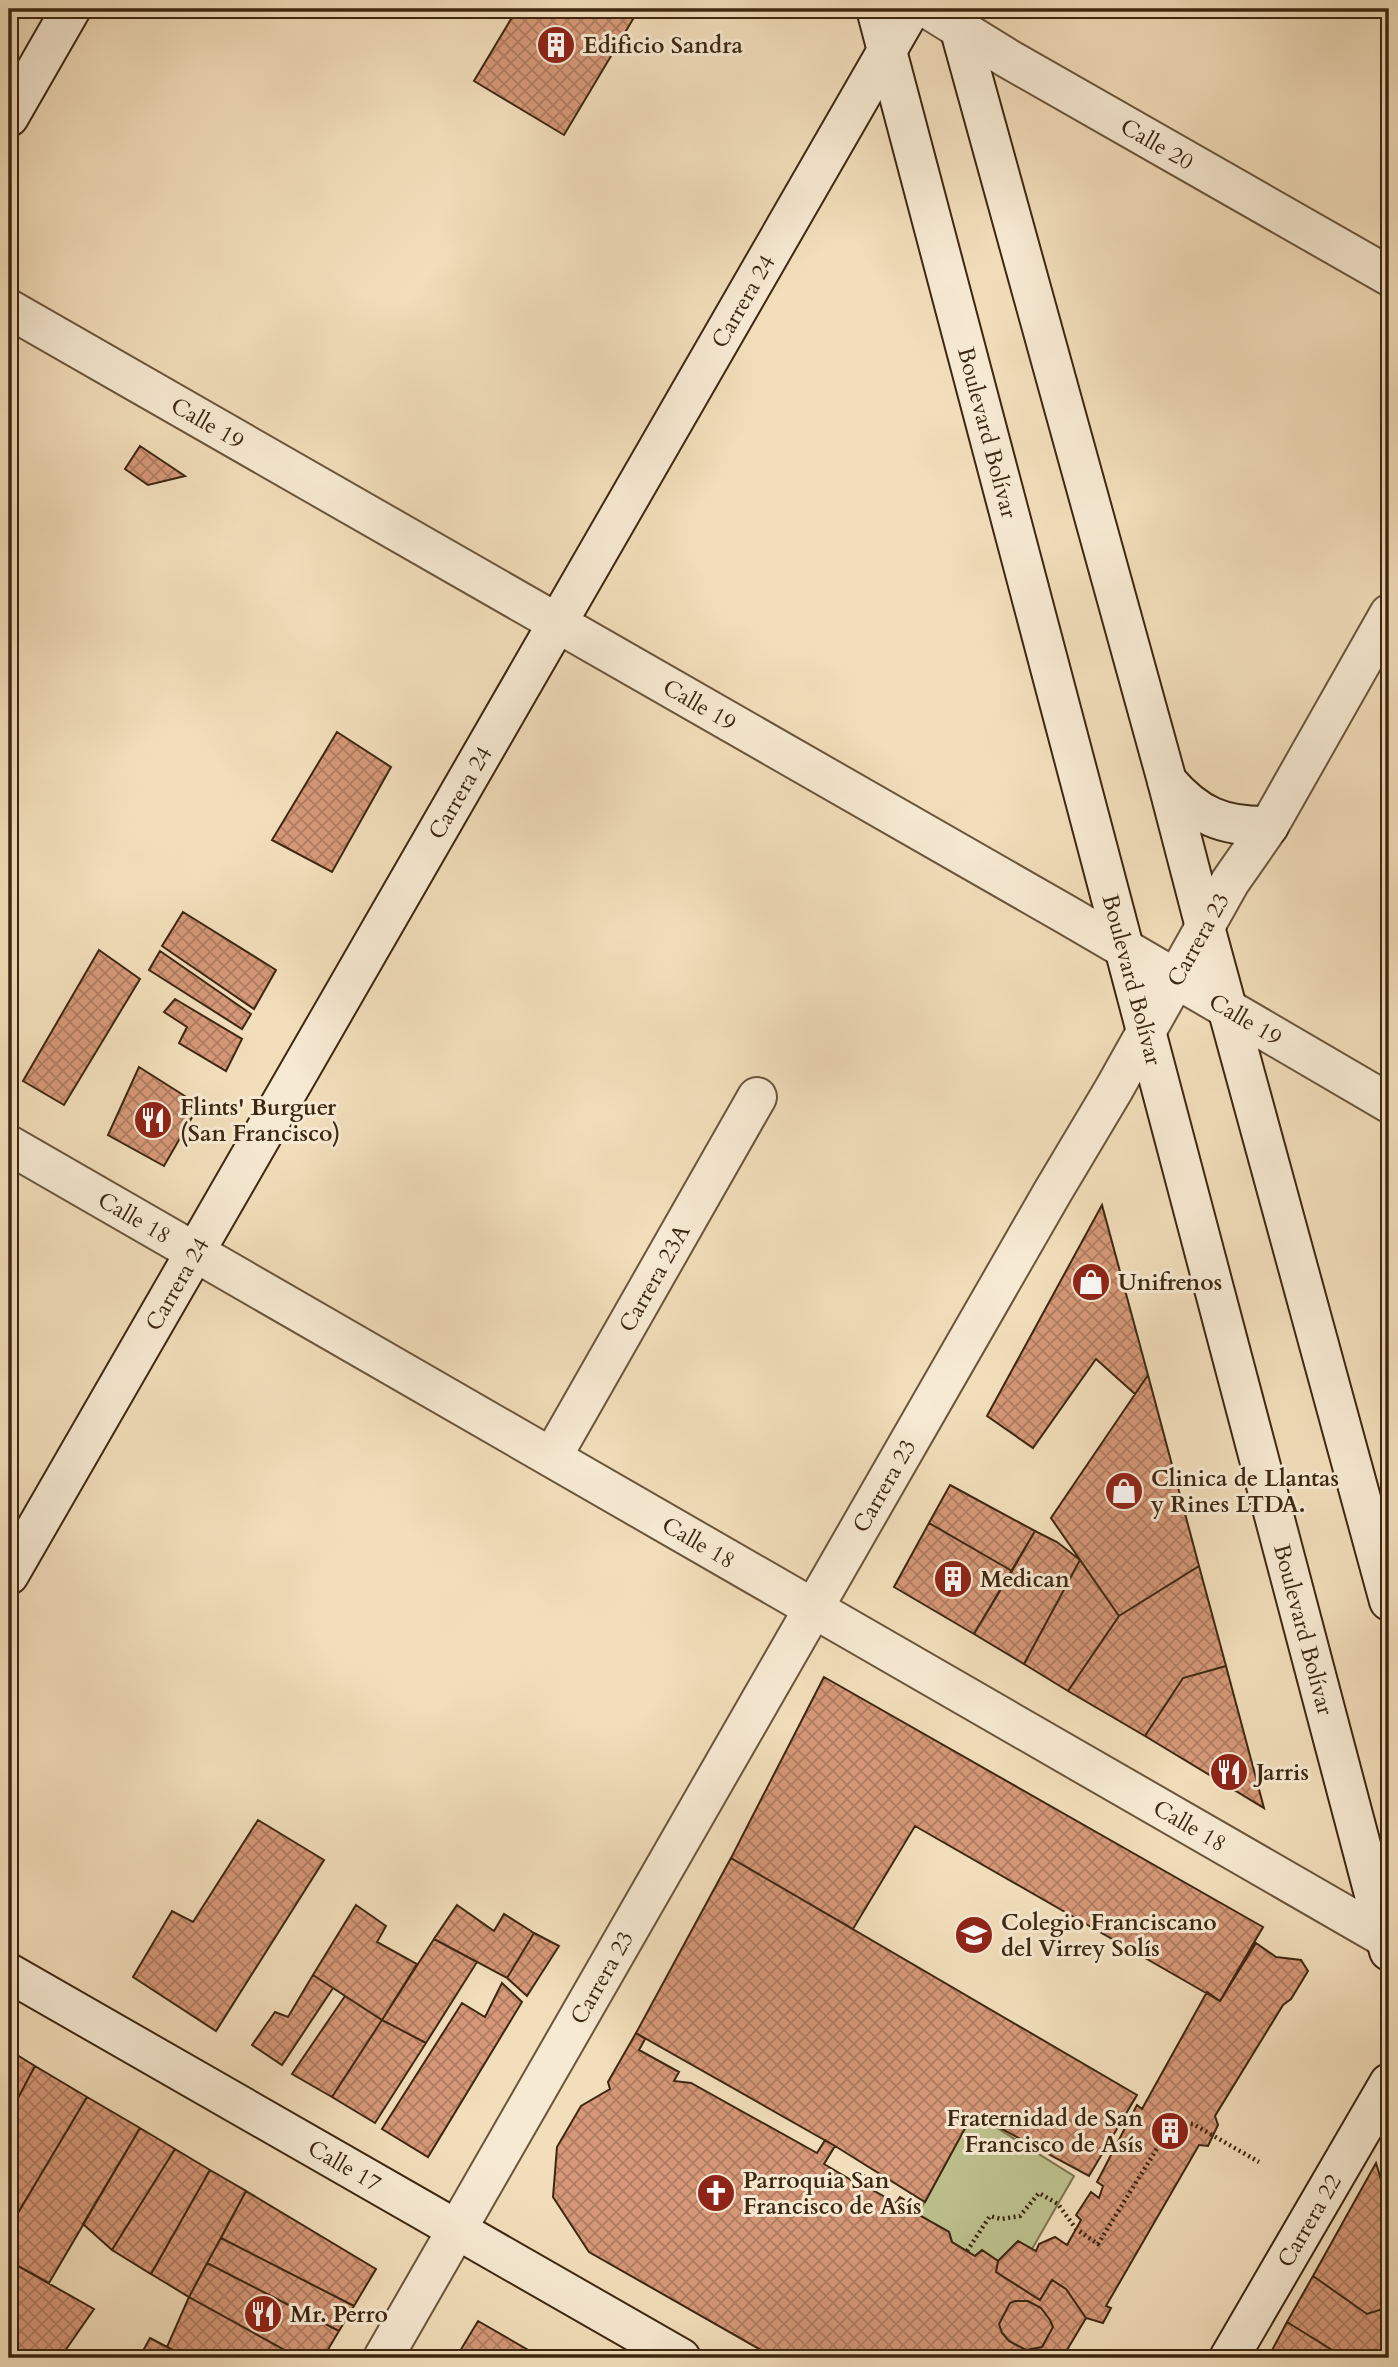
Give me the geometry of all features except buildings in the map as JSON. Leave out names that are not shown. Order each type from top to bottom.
[{"type":"street","points":[[9,117],[71,9]]},
{"type":"street","name":"Boulevard Bolívar","points":[[876,9],[1388,1943]]},
{"type":"street","name":"Carrera 24","points":[[9,1575],[911,9]]},
{"type":"street","points":[[947,15],[1167,781],[1389,1601]]},
{"type":"street","name":"Calle 20","points":[[947,15],[1389,276]]},
{"type":"street","name":"Calle 19","points":[[9,309],[1124,948],[1389,1103]]},
{"type":"street","name":"Carrera 23","points":[[383,2358],[1230,882],[1269,826],[1389,614]]},
{"type":"street","points":[[1167,781],[1196,810],[1214,820],[1232,825],[1269,826]]},
{"type":"street","name":"Carrera 23A","points":[[552,1457],[757,1097]]},
{"type":"street","name":"Calle 18","points":[[9,1145],[814,1608],[1388,1943]]},
{"type":"street","name":"Calle 17","points":[[9,1973],[681,2358]]},
{"type":"street","name":"Carrera 22","points":[[1229,2358],[1389,2083]]},
{"type":"path","points":[[967,2251],[990,2216],[1001,2219],[1020,2216],[1039,2193],[1058,2204],[1076,2229],[1098,2244],[1170,2129],[1179,2122],[1194,2124],[1259,2162]]},
{"type":"green space","points":[[978,2116],[1074,2176],[1032,2249],[998,2261],[982,2250],[975,2256],[952,2242],[949,2232],[918,2214],[970,2119]]},
{"type":"place","name":"Edificio Sandra","points":[[556,45]]},
{"type":"place","name":"Flints' Burguer (San Francisco)","points":[[153,1120]]},
{"type":"place","name":"Unifrenos","points":[[1091,1282]]},
{"type":"place","name":"Clinica de Llantas y Rines LTDA.","points":[[1124,1491]]},
{"type":"place","name":"Medican","points":[[953,1579]]},
{"type":"place","name":"Jarris","points":[[1229,1772]]},
{"type":"place","name":"Colegio Franciscano del Virrey Solís","points":[[974,1935]]},
{"type":"place","name":"Fraternidad de San Francisco de Asís","points":[[1170,2131]]},
{"type":"place","name":"Parroquia San Francisco de Asís","points":[[716,2193]]},
{"type":"place","name":"Mr. Perro","points":[[263,2314]]}]
